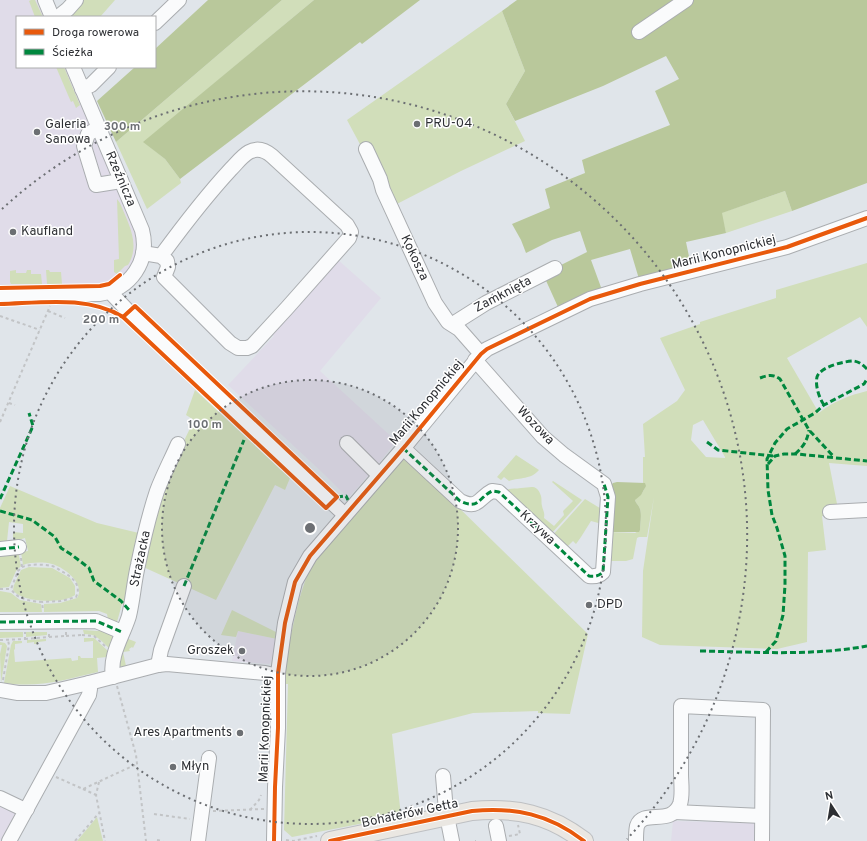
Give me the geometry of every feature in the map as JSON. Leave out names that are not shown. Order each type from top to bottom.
[{"type":"main road","name":"Bohaterów Getta","points":[[330,841],[472,811],[491,809],[534,814],[549,819],[564,827],[584,841]]},
{"type":"street","points":[[45,0],[52,16]]},
{"type":"street","points":[[59,16],[76,0]]},
{"type":"street","points":[[156,22],[179,0]]},
{"type":"street","points":[[639,32],[686,0]]},
{"type":"street","name":"Rzeźnicza","points":[[73,68],[142,230],[144,240],[144,253],[137,270],[120,288],[110,292]]},
{"type":"street","points":[[82,89],[91,85],[108,68]]},
{"type":"street","points":[[98,128],[88,134],[84,146],[96,185],[121,181]]},
{"type":"street","name":"Kokosza","points":[[366,149],[380,179],[392,211],[435,303],[448,322],[459,329],[478,357]]},
{"type":"street","points":[[144,253],[160,256],[167,261],[168,267],[164,277],[234,347],[243,348],[252,346],[348,238],[351,232],[347,226],[272,156],[265,151],[257,150],[249,152],[244,156],[222,178],[160,256]]},
{"type":"street","name":"Marii Konopnickiej","points":[[274,841],[274,787],[278,728],[278,676],[285,624],[296,582],[310,556],[403,448],[478,357],[486,349],[590,300],[640,284],[787,246],[867,218]]},
{"type":"street","name":"Zamknięta","points":[[454,325],[456,322],[486,303],[555,268]]},
{"type":"street","points":[[0,305],[110,292],[129,312],[345,514]]},
{"type":"street","name":"Wozowa","points":[[478,357],[543,437],[564,455],[604,484]]},
{"type":"street","points":[[347,443],[380,475]]},
{"type":"street","name":"Strażacka","points":[[114,681],[112,666],[114,654],[122,632],[127,624],[138,566],[157,492],[178,444]]},
{"type":"street","name":"Krzywa","points":[[403,448],[460,501],[467,504],[475,504],[492,491],[499,492],[589,576],[593,577],[600,575],[603,572],[608,497],[604,484]]},
{"type":"street","points":[[830,512],[867,510]]},
{"type":"street","points":[[0,549],[19,547]]},
{"type":"street","points":[[158,665],[161,650],[184,586]]},
{"type":"street","points":[[0,622],[96,621],[122,632]]},
{"type":"street","points":[[1,688],[18,693],[46,693],[89,683],[114,681],[158,665],[169,664],[278,676]]},
{"type":"street","points":[[9,841],[89,695],[89,683]]},
{"type":"street","points":[[636,841],[638,824],[642,819],[647,817],[664,817],[674,812],[680,804],[681,706],[763,710],[762,841]]},
{"type":"street","points":[[198,841],[209,758]]},
{"type":"street","points":[[443,776],[447,817],[452,841]]},
{"type":"street","points":[[0,798],[21,808],[27,809]]},
{"type":"street","points":[[674,812],[762,816]]},
{"type":"path","points":[[0,422],[51,303]]},
{"type":"path","points":[[0,305],[40,330]]},
{"type":"path","points":[[48,311],[65,318]]},
{"type":"path","points":[[8,402],[15,405]]},
{"type":"path","points":[[19,547],[22,567]]},
{"type":"path","points":[[0,589],[11,589],[22,599],[42,602],[61,601],[76,597],[77,593],[75,582],[70,576],[50,565],[30,565],[22,567],[18,571],[11,589]]},
{"type":"path","points":[[42,602],[43,622]]},
{"type":"path","points":[[0,640],[82,634],[94,636],[106,647]]},
{"type":"path","points":[[1,688],[9,645],[8,640]]},
{"type":"path","points":[[114,681],[136,755],[146,841]]},
{"type":"path","points":[[83,789],[137,764]]},
{"type":"path","points":[[54,776],[96,796]]},
{"type":"path","points":[[99,782],[96,796],[105,841]]},
{"type":"path","points":[[250,810],[259,800],[261,795]]},
{"type":"path","points":[[209,812],[268,809]]},
{"type":"path","points":[[75,841],[99,813]]},
{"type":"path","points":[[154,814],[194,819]]},
{"type":"path","points":[[498,835],[520,834],[517,820]]},
{"type":"path","points":[[157,840],[163,841]]},
{"type":"shaded area","name":"Galeria Sanowa","points":[[0,0],[40,0],[47,16],[16,16],[16,68],[68,68],[137,237],[138,247],[130,268],[122,277],[111,285],[100,289],[0,290]]},
{"type":"shaded area","points":[[337,259],[381,298],[320,371],[396,441],[377,466],[348,498],[228,385],[274,336],[272,335]]},
{"type":"shaded area","points":[[238,631],[277,639],[271,662],[269,664],[232,661]]},
{"type":"shaded area","points":[[0,805],[17,814],[4,841],[0,841]]},
{"type":"shaded area","points":[[673,821],[754,823],[755,841],[671,841]]},
{"type":"green space","points":[[35,0],[43,16],[35,16],[29,1]]},
{"type":"green space","points":[[81,0],[115,0],[101,16],[67,16]]},
{"type":"green space","points":[[208,0],[282,0],[116,142],[97,101],[134,68],[156,68],[156,48]]},
{"type":"green space","points":[[282,0],[314,0],[144,142],[165,159],[180,179],[181,183],[147,209],[116,142]]},
{"type":"green space","points":[[314,0],[420,0],[362,44],[360,42],[180,179],[165,159],[143,142]]},
{"type":"green space","points":[[517,0],[867,0],[867,183],[792,211],[785,191],[722,213],[726,233],[686,242],[691,266],[639,279],[630,249],[591,260],[602,290],[558,307],[543,274],[587,252],[580,231],[552,240],[526,253],[512,224],[550,208],[545,189],[585,173],[582,160],[670,125],[655,91],[679,79],[666,56],[603,86],[515,121],[506,104],[525,71],[502,11]]},
{"type":"green space","points":[[502,11],[525,71],[506,104],[525,141],[461,171],[393,206],[347,120]]},
{"type":"green space","points":[[56,68],[64,68],[80,105],[76,108],[73,101],[71,102]]},
{"type":"green space","points":[[785,191],[792,211],[726,233],[721,213]]},
{"type":"green space","points":[[117,199],[132,234],[133,249],[132,257],[128,265],[117,274],[114,272],[114,260],[119,259]]},
{"type":"green space","points":[[867,263],[867,327],[860,317],[787,358],[819,413],[842,399],[867,391],[867,466],[829,463],[838,509],[829,516],[822,516],[826,550],[808,552],[807,642],[777,649],[660,645],[642,637],[643,571],[654,497],[647,537],[637,538],[633,559],[626,561],[608,561],[609,532],[635,533],[640,530],[641,511],[635,500],[645,487],[645,483],[643,483],[643,457],[645,457],[643,424],[677,401],[685,390],[660,338],[700,324],[700,322],[776,298],[776,290]],"holes":[[[703,420],[725,457],[706,457],[691,440],[693,425]]]},
{"type":"green space","points":[[16,270],[16,273],[26,273],[27,270],[31,270],[31,274],[41,274],[42,284],[11,284],[10,271]]},
{"type":"green space","points":[[46,270],[49,270],[50,272],[61,272],[62,284],[47,284]]},
{"type":"green space","points":[[195,390],[290,478],[285,490],[275,485],[216,600],[141,566],[170,470],[194,420],[186,415]]},
{"type":"green space","points":[[516,455],[539,470],[529,477],[509,481],[504,477],[501,480],[497,477]]},
{"type":"green space","points":[[402,457],[407,457],[588,634],[570,714],[538,713],[538,711],[473,713],[392,734],[401,816],[292,837],[284,830],[288,684],[283,684],[286,655],[299,599],[316,556]]},
{"type":"green space","points":[[553,481],[582,500],[551,534],[506,490],[530,487],[537,489],[541,496],[544,518],[554,526],[564,515],[563,511],[573,501],[552,482]]},
{"type":"green space","points":[[617,482],[645,483],[646,486],[641,495],[635,500],[641,511],[639,532],[609,532],[611,485]]},
{"type":"green space","points":[[10,486],[97,523],[143,534],[128,607],[122,604],[117,622],[108,619],[107,614],[99,611],[44,612],[44,604],[60,603],[77,598],[79,587],[68,572],[57,566],[49,563],[30,563],[23,565],[21,552],[28,551],[25,538],[15,541],[13,538],[13,532],[23,533],[23,524],[9,522],[7,541],[0,544],[0,508]]},
{"type":"green space","points":[[585,499],[603,510],[602,524],[591,521],[576,544],[573,541],[565,549],[551,537]]},
{"type":"green space","points":[[18,551],[21,566],[16,571],[9,587],[0,588],[0,554]]},
{"type":"green space","points":[[29,567],[52,568],[70,578],[75,586],[75,595],[62,600],[43,601],[25,598],[18,594],[13,590],[14,585],[21,570]]},
{"type":"green space","points":[[0,591],[11,593],[20,600],[41,604],[42,612],[0,612]]},
{"type":"green space","points":[[232,610],[278,633],[277,639],[238,631],[236,637],[221,635]]},
{"type":"green space","points":[[83,630],[101,630],[113,635],[110,649],[95,636],[84,634]]},
{"type":"green space","points":[[0,632],[23,632],[23,637],[0,638]]},
{"type":"green space","points":[[26,632],[47,632],[47,635],[26,637]]},
{"type":"green space","points":[[84,638],[94,638],[108,651],[107,657],[97,658],[98,672],[40,684],[29,685],[4,683],[13,641],[22,641],[22,643],[15,644],[15,662],[71,658],[72,661],[78,660],[78,656],[81,658],[93,658],[93,641],[84,642]]},
{"type":"green space","points":[[126,638],[136,642],[133,648],[132,647],[129,649],[130,651],[123,652],[126,666],[120,667],[120,658]]},
{"type":"green space","points":[[46,639],[46,641],[38,642],[38,644],[34,644],[34,642],[27,643],[27,640]]},
{"type":"green space","points":[[0,642],[5,643],[7,646],[1,683],[0,654],[2,645],[0,645]]},
{"type":"green space","points":[[97,817],[103,841],[77,841]]},
{"type":"marked path","points":[[824,405],[817,388],[817,377],[819,373],[839,363],[854,361],[860,363],[867,369]]},
{"type":"marked path","points":[[760,378],[775,376],[780,379],[809,430],[834,457]]},
{"type":"marked path","points":[[766,652],[776,641],[783,615],[785,585],[785,556],[772,515],[768,490],[767,459],[775,443],[787,429],[815,413],[824,405],[864,384],[867,379]]},
{"type":"marked path","points":[[0,499],[33,426],[29,413]]},
{"type":"marked path","points":[[795,454],[805,443],[809,430]]},
{"type":"marked path","points":[[184,586],[244,440]]},
{"type":"marked path","points":[[707,442],[718,450],[773,456]]},
{"type":"marked path","points":[[403,448],[460,501],[475,504],[492,491],[499,492],[589,576],[597,576],[603,572],[608,497],[604,484]]},
{"type":"marked path","points":[[768,464],[775,456],[784,454],[867,461]]},
{"type":"marked path","points":[[337,497],[346,496],[348,500]]},
{"type":"marked path","points":[[0,511],[32,520],[55,537],[61,548],[89,568],[94,581],[121,601],[130,611]]},
{"type":"marked path","points":[[0,549],[19,547]]},
{"type":"marked path","points":[[0,622],[96,621],[122,632]]},
{"type":"marked path","points":[[700,651],[805,652],[867,646]]},
{"type":"cycle path","points":[[274,841],[278,728],[278,673],[285,623],[295,582],[310,556],[406,445],[481,354],[487,349],[590,299],[640,284],[787,247],[867,218]]},
{"type":"cycle path","points":[[0,288],[100,286],[109,284],[120,275]]},
{"type":"cycle path","points":[[0,304],[47,302],[79,303],[109,310],[123,317],[326,508],[337,497],[135,306],[123,317]]},
{"type":"cycle path","points":[[330,841],[472,811],[488,810],[503,810],[531,814],[558,824],[584,841]]},
{"type":"place","name":"PRU-04","points":[[417,124]]},
{"type":"place","name":"Galeria Sanowa","points":[[37,132]]},
{"type":"place","name":"Kaufland","points":[[13,232]]},
{"type":"place","name":"DPD","points":[[589,605]]},
{"type":"place","name":"Groszek","points":[[242,651]]},
{"type":"place","name":"Ares Apartments","points":[[240,733]]},
{"type":"place","name":"Młyn","points":[[173,767]]}]
